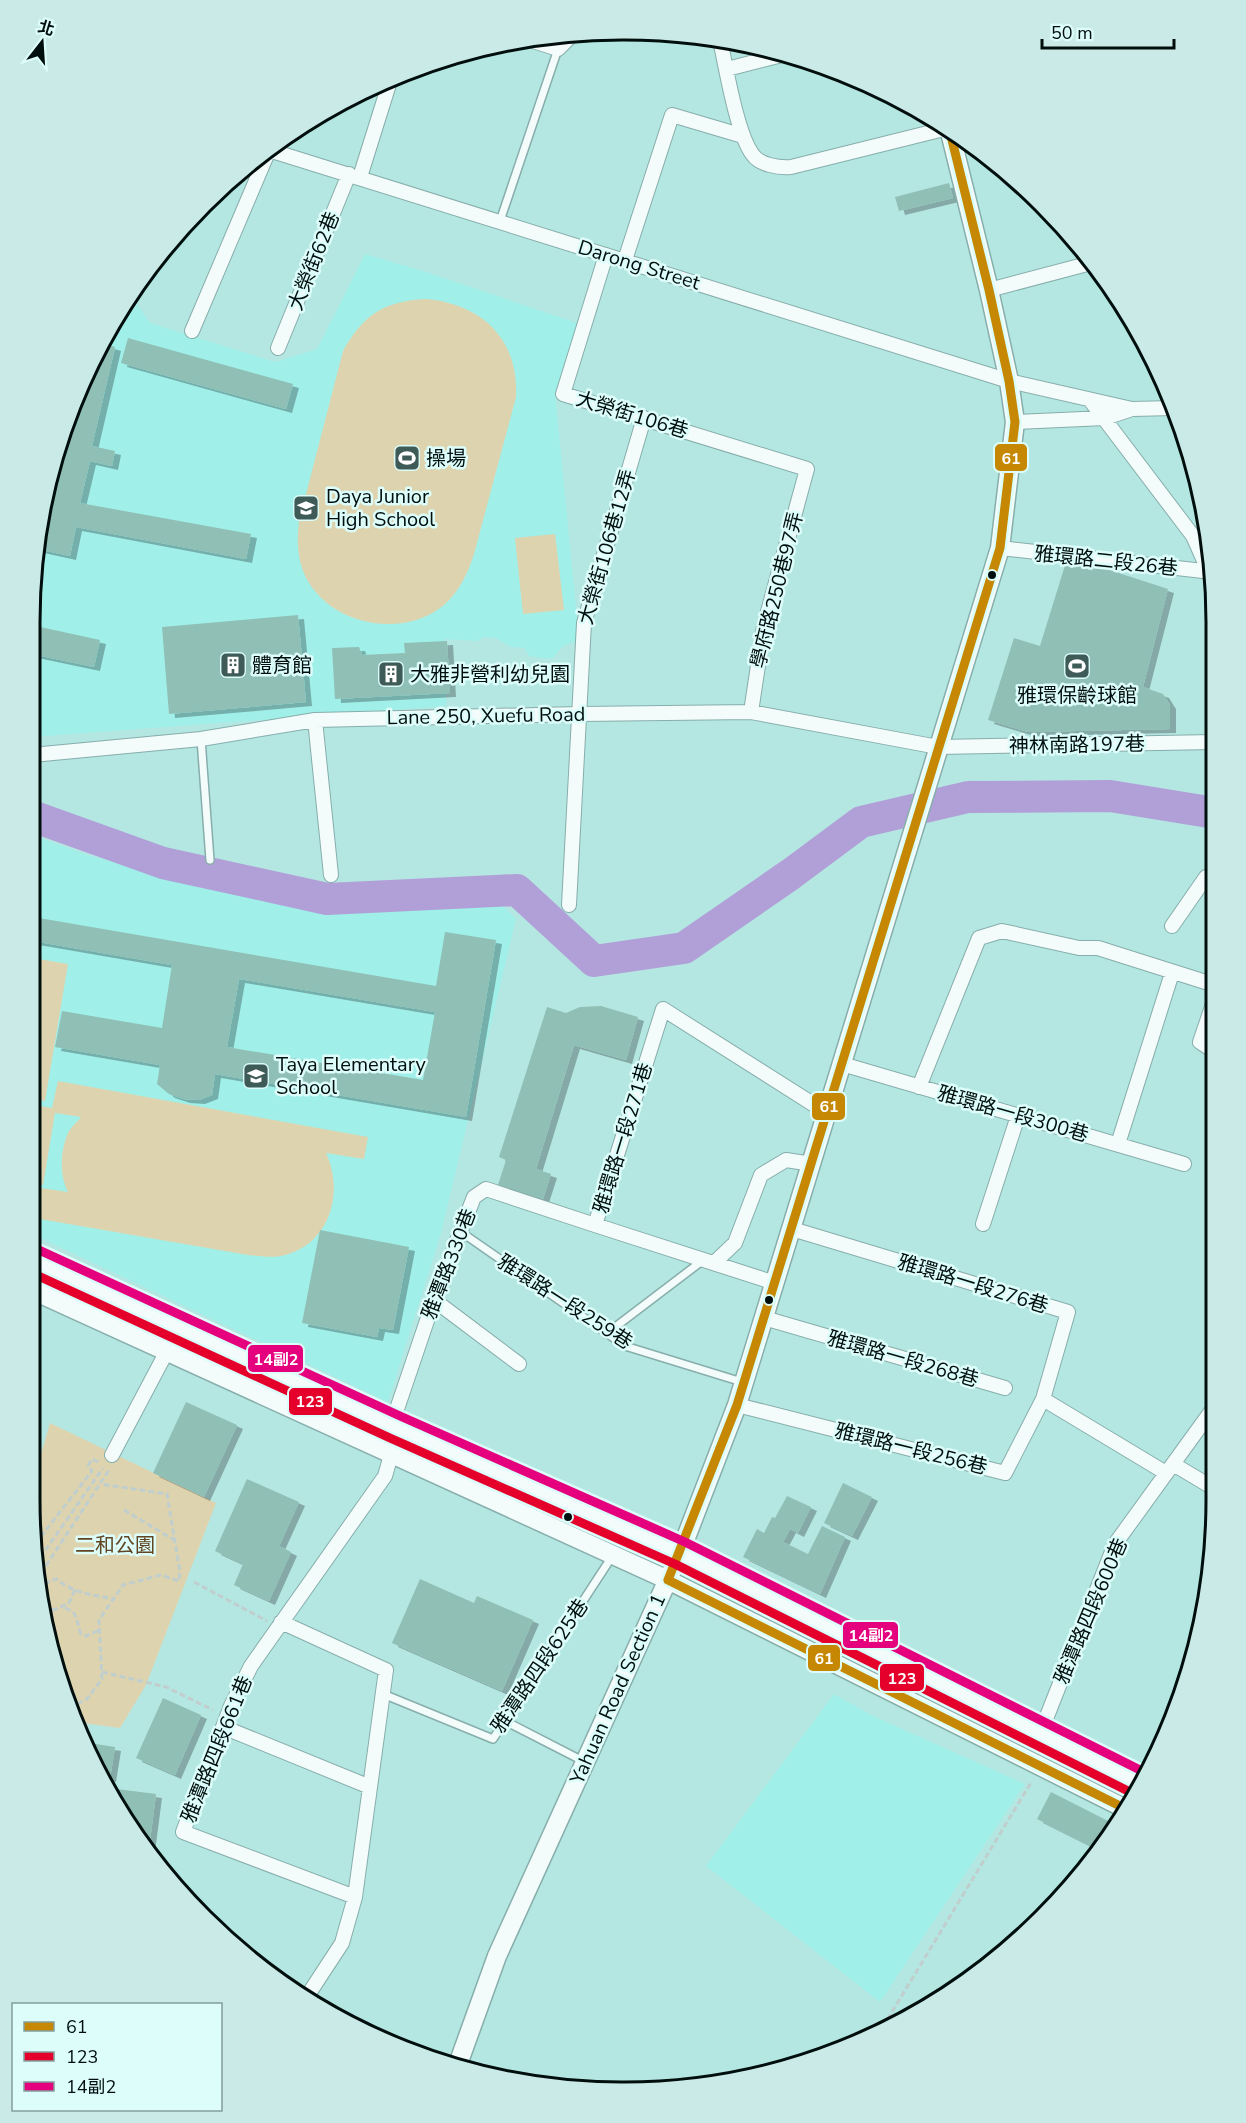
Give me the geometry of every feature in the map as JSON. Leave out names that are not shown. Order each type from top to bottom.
[{"type":"street","points":[[546,45],[558,49],[563,44]]},
{"type":"street","points":[[722,49],[743,136],[753,157],[777,168],[791,168],[935,131]]},
{"type":"street","points":[[727,69],[768,59]]},
{"type":"street","name":"大榮街62巷","points":[[278,348],[355,176],[386,91]]},
{"type":"street","points":[[625,261],[672,115],[743,136]]},
{"type":"street","name":"Yahuan Road Section 1","points":[[460,2059],[497,1956],[680,1554],[737,1405],[1000,549],[1015,422],[1009,381],[989,290],[952,142]]},
{"type":"street","name":"Darong Street","points":[[279,153],[1009,381],[1132,409]]},
{"type":"street","points":[[192,331],[262,166]]},
{"type":"street","name":"大榮街106巷","points":[[606,255],[563,394],[807,469]]},
{"type":"street","points":[[989,290],[1083,265]]},
{"type":"street","points":[[1090,400],[1192,536],[1202,554]]},
{"type":"street","points":[[1015,422],[1105,418],[1132,409],[1164,408]]},
{"type":"street","name":"大榮街106巷12弄","points":[[569,905],[584,623],[644,418]]},
{"type":"street","name":"學府路250巷97弄","points":[[751,712],[764,626],[807,469]]},
{"type":"street","name":"雅環路二段26巷","points":[[1000,549],[1203,571]]},
{"type":"street","name":"Lane 250, Xuefu Road","points":[[40,754],[201,739],[315,720],[751,712],[938,747]]},
{"type":"street","points":[[315,720],[331,875]]},
{"type":"street","name":"神林南路197巷","points":[[938,747],[1206,742]]},
{"type":"street","points":[[1172,926],[1206,877]]},
{"type":"street","points":[[919,1087],[979,938],[1002,931],[1079,948],[1098,948],[1206,982]]},
{"type":"street","points":[[1118,1144],[1172,973]]},
{"type":"street","name":"雅環路一段271巷","points":[[775,1283],[595,1225],[663,1008],[827,1113]]},
{"type":"street","points":[[1206,1024],[1200,1042],[1206,1046]]},
{"type":"street","name":"雅環路一段300巷","points":[[842,1064],[1184,1164]]},
{"type":"street","points":[[983,1224],[1018,1116]]},
{"type":"street","points":[[709,1262],[735,1243],[761,1175],[786,1160],[812,1164]]},
{"type":"street","name":"雅潭路330巷","points":[[391,1455],[397,1409],[434,1300],[474,1197],[486,1189],[595,1225]]},
{"type":"street","name":"雅環路一段276巷","points":[[792,1229],[1068,1312],[1043,1399]]},
{"type":"street","points":[[40,1264],[395,1427],[680,1554],[1133,1780]]},
{"type":"street","points":[[40,1294],[668,1580],[1118,1805]]},
{"type":"street","points":[[434,1300],[519,1364]]},
{"type":"street","name":"雅環路一段268巷","points":[[764,1318],[1005,1388]]},
{"type":"street","points":[[109,1460],[167,1352]]},
{"type":"street","points":[[1043,1399],[1170,1468],[1206,1485]]},
{"type":"street","name":"雅環路一段256巷","points":[[737,1405],[1005,1473],[1043,1399]]},
{"type":"street","name":"雅潭路四段600巷","points":[[1040,1734],[1115,1544],[1206,1418]]},
{"type":"street","name":"雅潭路四段661巷","points":[[355,1897],[183,1832],[225,1722],[251,1666],[385,1476],[391,1455]]},
{"type":"street","points":[[280,1624],[386,1670],[355,1897],[342,1943],[311,1991]]},
{"type":"street","points":[[225,1722],[370,1787]]},
{"type":"lane","points":[[500,221],[558,49]]},
{"type":"lane","points":[[201,739],[210,860]]},
{"type":"lane","name":"雅環路一段259巷","points":[[461,1232],[625,1346],[744,1383]]},
{"type":"lane","points":[[606,1334],[709,1262]]},
{"type":"lane","name":"雅潭路四段625巷","points":[[383,1694],[493,1739],[614,1555]]},
{"type":"lane","points":[[505,1721],[585,1762]]},
{"type":"path","points":[[42,1535],[92,1471],[88,1466],[92,1459],[109,1460]]},
{"type":"path","points":[[44,1569],[110,1469],[109,1460]]},
{"type":"path","points":[[43,1553],[109,1460]]},
{"type":"path","points":[[78,1704],[87,1699],[102,1679],[99,1620],[123,1585],[161,1575],[179,1581],[180,1572],[176,1560],[176,1542],[167,1494],[100,1484]]},
{"type":"path","points":[[124,1510],[176,1542]]},
{"type":"path","points":[[46,1584],[49,1581],[57,1580],[64,1586],[75,1590],[113,1599]]},
{"type":"path","points":[[194,1582],[280,1624]]},
{"type":"path","points":[[51,1609],[63,1607],[69,1603],[75,1590]]},
{"type":"path","points":[[63,1607],[72,1610],[76,1615],[81,1634],[86,1636],[99,1630]]},
{"type":"path","points":[[102,1672],[166,1687],[225,1722]]},
{"type":"path","points":[[888,2018],[1041,1767]]},
{"type":"shaded area","name":"Daya Junior High School","points":[[365,254],[577,323],[555,393],[579,639],[562,647],[552,659],[529,656],[525,648],[511,647],[496,638],[484,637],[477,641],[445,639],[446,706],[40,736],[42,585],[45,547],[60,472],[85,400],[101,365],[136,303],[150,323],[275,362],[317,349]]},
{"type":"shaded area","name":"Taya Elementary School","points":[[40,838],[87,855],[202,886],[228,888],[321,906],[389,908],[498,901],[516,919],[441,1233],[388,1402],[40,1238]]},
{"type":"shaded area","points":[[834,1694],[873,1716],[1025,1784],[880,2002],[706,1866]]},
{"type":"green space","points":[[426,299],[464,308],[493,328],[504,342],[511,358],[516,397],[474,554],[459,588],[444,605],[426,616],[407,622],[386,624],[365,621],[346,615],[328,604],[313,589],[303,571],[300,559],[299,521],[343,351],[358,328],[376,312],[398,303]]},
{"type":"green space","points":[[555,534],[564,610],[523,614],[515,538]]},
{"type":"green space","points":[[40,959],[68,964],[45,1101],[40,1100]]},
{"type":"green space","points":[[58,1081],[368,1137],[364,1159],[326,1153],[334,1185],[333,1201],[329,1216],[321,1230],[311,1241],[297,1250],[281,1256],[269,1257],[40,1219],[40,1188],[68,1192],[63,1178],[62,1154],[69,1131],[81,1117],[55,1113],[43,1185],[40,1185],[40,1106],[52,1108]]},
{"type":"green space","name":"二和公園","points":[[50,1423],[216,1503],[146,1685],[120,1728],[85,1723],[60,1651],[45,1576],[40,1458]]},
{"type":"building","points":[[949,183],[953,198],[899,211],[895,197]]},
{"type":"building","points":[[128,338],[293,384],[286,409],[121,363]]},
{"type":"building","points":[[111,346],[115,347],[92,446],[115,451],[112,466],[90,461],[80,503],[251,534],[246,559],[76,527],[70,556],[45,550],[52,509],[71,436],[85,400]]},
{"type":"building","name":"雅環保齡球館","points":[[1066,562],[1097,566],[1168,589],[1143,687],[1163,694],[1170,705],[1170,729],[1028,732],[988,720],[1014,638],[1040,646]]},
{"type":"building","name":"體育館","points":[[298,615],[306,702],[169,714],[162,627]]},
{"type":"building","points":[[40,627],[100,640],[94,667],[40,656]]},
{"type":"building","name":"大雅非營利幼兒園","points":[[447,641],[450,693],[335,699],[332,648],[359,647],[362,655],[405,653],[404,643]]},
{"type":"building","points":[[40,918],[436,986],[445,932],[496,940],[466,1117],[215,1074],[212,1095],[199,1100],[184,1099],[169,1094],[157,1084],[160,1065],[55,1047],[62,1011],[162,1028],[172,965],[40,942]],"holes":[[[239,979],[435,1012],[423,1080],[227,1047]]]},
{"type":"building","points":[[601,1006],[638,1017],[626,1060],[574,1045],[536,1169],[551,1174],[542,1202],[497,1188],[506,1160],[499,1157],[547,1007],[566,1013],[580,1007]]},
{"type":"building","points":[[320,1230],[409,1247],[393,1330],[379,1328],[377,1337],[302,1323]]},
{"type":"building","points":[[186,1402],[237,1425],[204,1497],[153,1473]]},
{"type":"building","points":[[247,1479],[299,1502],[279,1546],[291,1552],[269,1601],[234,1585],[243,1564],[215,1551]]},
{"type":"building","points":[[843,1483],[872,1497],[852,1536],[824,1523]]},
{"type":"building","points":[[787,1496],[811,1507],[798,1533],[790,1529],[783,1542],[808,1554],[822,1526],[845,1537],[820,1594],[743,1557],[757,1529],[764,1533]]},
{"type":"building","points":[[420,1579],[474,1603],[477,1596],[533,1620],[502,1691],[392,1643]]},
{"type":"building","points":[[163,1698],[201,1715],[175,1775],[136,1758]]},
{"type":"building","points":[[95,1744],[115,1747],[110,1775]]},
{"type":"building","points":[[118,1789],[156,1794],[150,1840]]},
{"type":"building","points":[[1051,1792],[1109,1821],[1091,1846],[1037,1819]]},
{"type":"waterway","points":[[40,819],[163,863],[327,899],[517,890],[594,961],[684,948],[861,822],[968,797],[1110,796],[1206,812]]},
{"type":"transit line","name":"61","points":[[953,143],[989,290],[1009,381],[1015,422],[1000,548],[737,1405],[668,1580],[1118,1805]]},
{"type":"transit line","name":"14副2","points":[[40,1250],[400,1416],[685,1542],[1139,1769]]},
{"type":"transit line","name":"123","points":[[40,1277],[390,1438],[675,1564],[1127,1791]]},
{"type":"place","name":"操場","points":[[407,458]]},
{"type":"place","name":"Daya Junior High School","points":[[306,508]]},
{"type":"place","name":"體育館","points":[[233,665]]},
{"type":"place","name":"雅環保齡球館","points":[[1077,666]]},
{"type":"place","name":"大雅非營利幼兒園","points":[[391,674]]},
{"type":"place","name":"Taya Elementary School","points":[[256,1076]]}]
